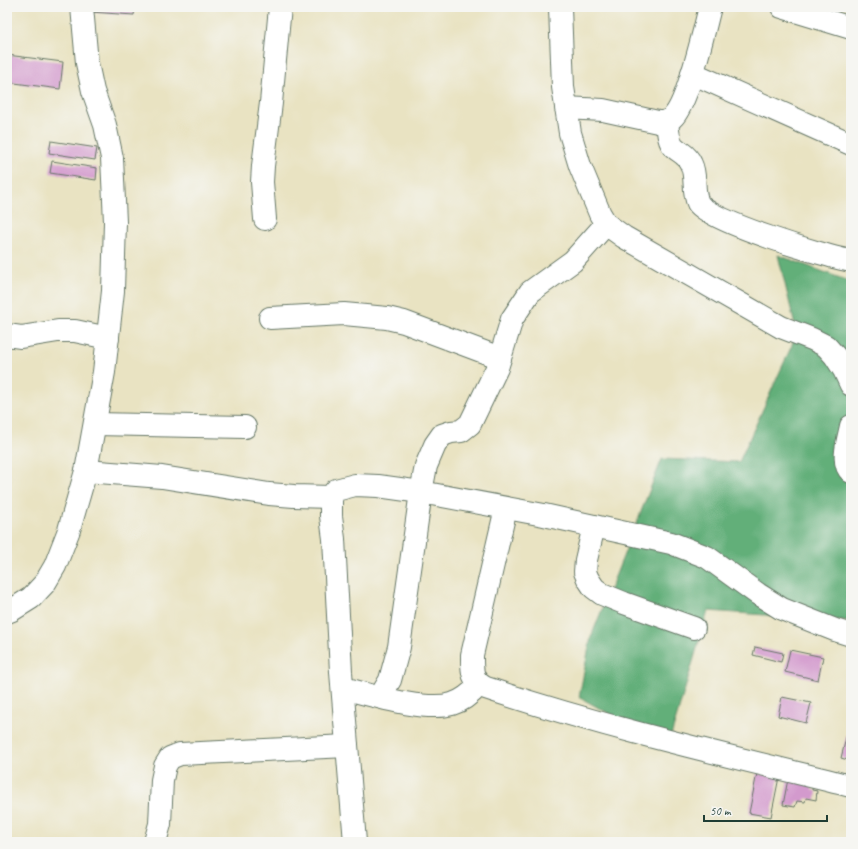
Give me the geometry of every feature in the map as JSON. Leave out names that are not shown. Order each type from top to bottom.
[{"type":"street","points":[[7,612],[31,598],[45,583],[55,566],[69,530],[86,471],[104,372],[113,291],[115,222],[112,158],[105,125],[93,91],[87,62],[82,7]]},
{"type":"street","points":[[265,219],[263,171],[280,7]]},
{"type":"street","points":[[560,7],[563,87],[570,133],[580,166],[600,214],[606,224],[624,237],[781,327],[826,346],[844,370],[851,385]]},
{"type":"street","points":[[566,108],[603,110],[658,122],[667,121],[672,118],[678,111],[692,73],[710,7]]},
{"type":"street","points":[[782,7],[851,28]]},
{"type":"street","points":[[692,73],[851,144]]},
{"type":"street","points":[[667,121],[670,141],[674,148],[683,153],[691,162],[694,170],[695,192],[698,204],[723,220],[825,256],[851,261]]},
{"type":"street","points":[[380,697],[390,680],[399,647],[421,492],[426,466],[434,445],[442,435],[461,431],[470,424],[491,383],[512,319],[530,292],[573,261],[606,224]]},
{"type":"street","points":[[270,318],[344,314],[387,318],[404,322],[500,358]]},
{"type":"street","points":[[7,335],[21,337],[58,331],[75,331],[108,338]]},
{"type":"street","points":[[95,424],[245,428]]},
{"type":"street","points":[[851,426],[845,461],[851,472]]},
{"type":"street","points":[[86,471],[162,477],[269,494],[331,497]]},
{"type":"street","points":[[355,842],[347,746],[334,539],[331,516],[331,497],[336,490],[355,484],[421,492],[506,508],[671,543],[707,557],[752,590],[782,609],[851,635]]},
{"type":"street","points":[[506,508],[472,655],[473,676],[479,685],[540,706],[612,726],[851,786]]},
{"type":"street","points":[[594,526],[586,560],[585,572],[594,588],[602,594],[616,600],[694,628]]},
{"type":"street","points":[[343,688],[402,702],[442,706],[463,700],[479,685]]},
{"type":"street","points":[[156,842],[160,824],[162,780],[165,766],[170,758],[180,754],[347,746]]},
{"type":"green space","points":[[778,255],[851,282],[851,621],[708,611],[668,746],[579,697],[591,637],[662,459],[739,462],[797,334]]},
{"type":"building","points":[[91,7],[135,7],[134,15],[90,12]]},
{"type":"building","points":[[7,55],[63,62],[60,89],[7,82]]},
{"type":"building","points":[[51,141],[97,148],[95,160],[49,153]]},
{"type":"building","points":[[52,161],[97,168],[96,180],[50,173]]},
{"type":"building","points":[[755,647],[783,653],[781,662],[753,655]]},
{"type":"building","points":[[790,650],[823,657],[818,680],[785,672]]},
{"type":"building","points":[[782,697],[811,703],[806,723],[778,716]]},
{"type":"building","points":[[847,734],[851,735],[851,761],[841,758]]},
{"type":"building","points":[[757,773],[779,777],[771,817],[749,813]]},
{"type":"building","points":[[788,779],[813,783],[812,790],[817,791],[816,800],[806,798],[805,802],[797,801],[795,807],[783,805]]}]
